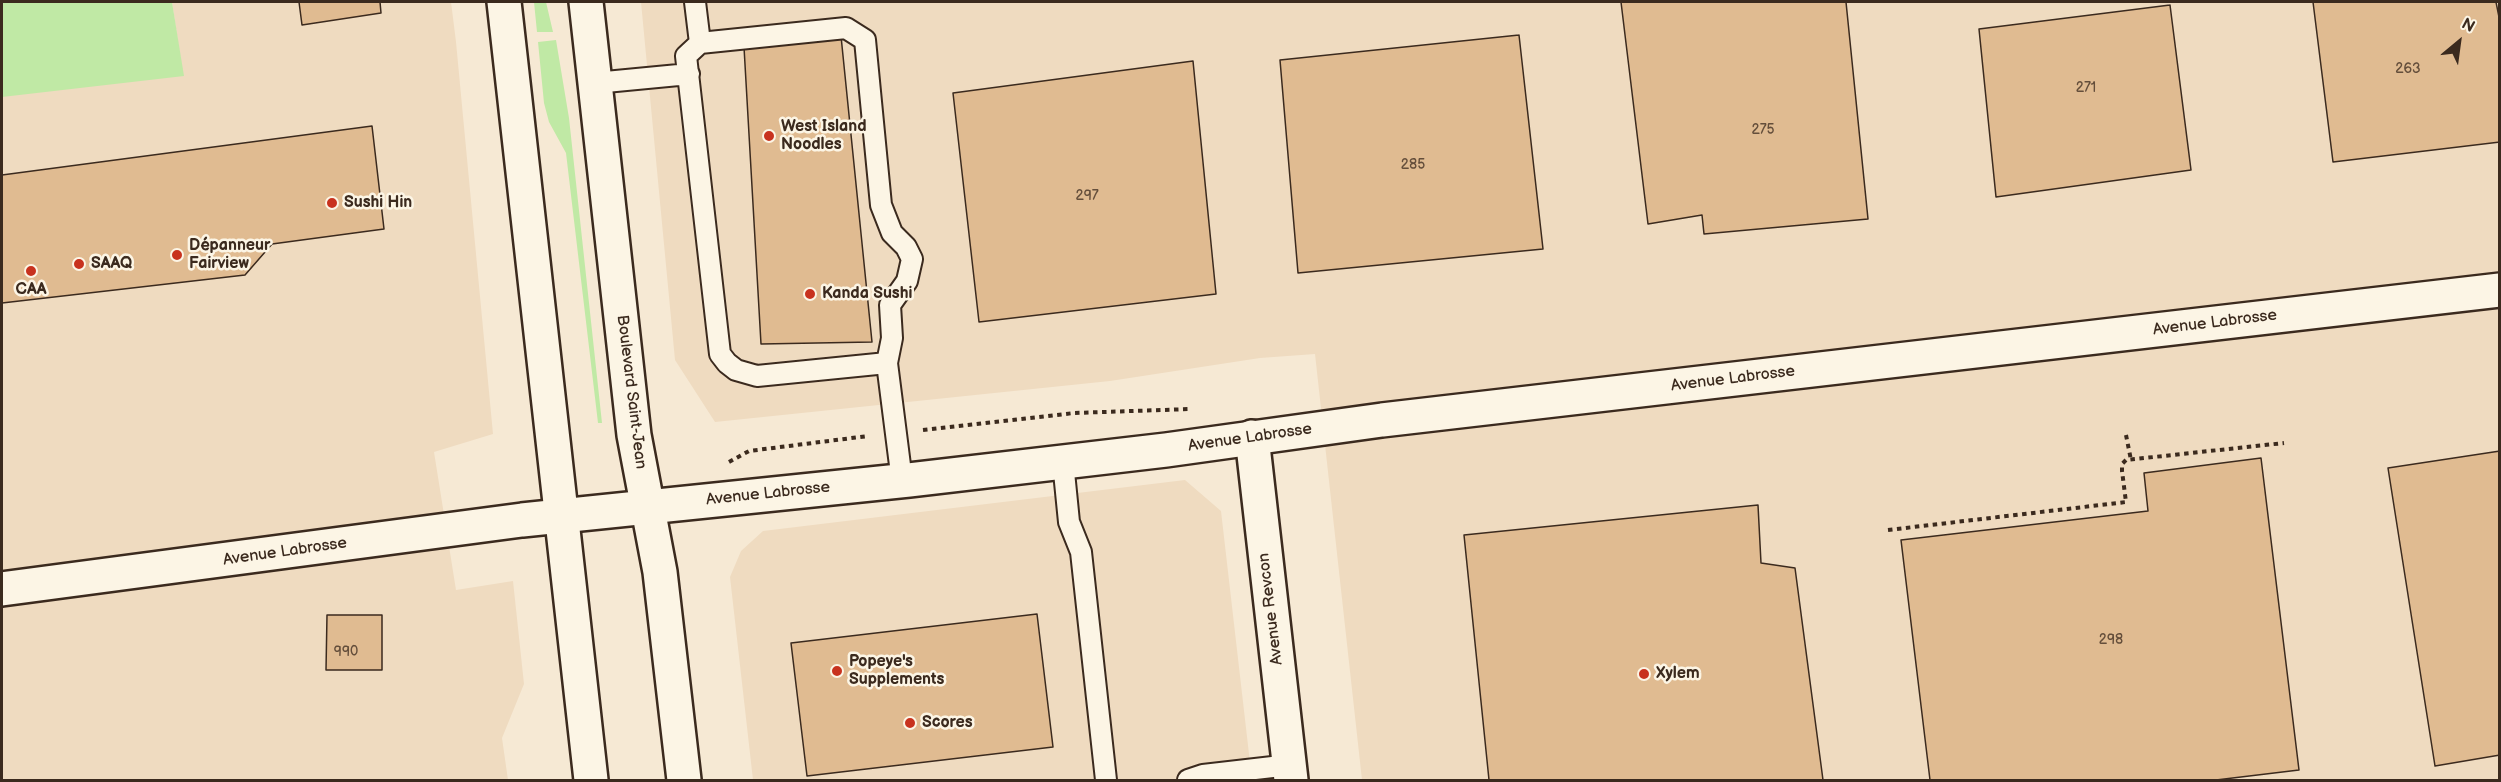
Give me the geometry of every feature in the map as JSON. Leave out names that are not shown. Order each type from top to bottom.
[{"type":"street","points":[[504,2],[591,780]]},
{"type":"street","name":"Boulevard Saint-Jean","points":[[586,2],[634,435],[660,572],[684,780]]},
{"type":"street","name":"Avenue Labrosse","points":[[2,589],[561,516],[902,481],[1512,404],[2499,290]]},
{"type":"street","name":"Avenue Revcon","points":[[1252,437],[1290,773]]},
{"type":"lane","points":[[695,2],[700,43]]},
{"type":"lane","points":[[887,363],[757,376],[736,370],[720,354],[686,56],[700,43],[846,28],[865,40],[881,205],[892,233],[906,247],[912,260],[907,281],[890,305],[892,338],[887,363],[902,481]]},
{"type":"lane","points":[[595,83],[689,74]]},
{"type":"lane","points":[[1063,462],[1069,522],[1081,552],[1106,780]]},
{"type":"lane","points":[[1188,780],[1203,775],[1290,773]]},
{"type":"path","points":[[920,430],[1074,413],[1202,408]]},
{"type":"path","points":[[749,451],[876,435]]},
{"type":"path","points":[[2126,435],[2131,460]]},
{"type":"path","points":[[1888,530],[2126,502],[2122,464],[2131,460],[2284,443]]},
{"type":"shaded area","points":[[172,2],[451,2],[493,434],[434,452],[456,590],[513,581],[524,684],[502,738],[508,780],[2,780],[2,96],[183,75]]},
{"type":"shaded area","points":[[641,2],[2499,2],[2499,780],[1362,780],[1315,354],[1260,358],[1110,381],[715,422],[675,360]]},
{"type":"shaded area","points":[[1185,480],[1221,511],[1252,780],[753,780],[730,577],[741,551],[763,531]]},
{"type":"green space","points":[[2,2],[172,2],[184,76],[2,97]]},
{"type":"green space","points":[[534,2],[546,2],[553,32],[537,32]]},
{"type":"green space","points":[[556,40],[569,118],[602,423],[598,423],[566,153],[549,122],[544,103],[538,42]]},
{"type":"building","points":[[299,2],[380,2],[381,13],[302,25]]},
{"type":"building","points":[[1621,2],[1846,2],[1868,219],[1704,234],[1702,215],[1648,224]]},
{"type":"building","points":[[2313,2],[2496,2],[2500,22],[2500,142],[2333,162]]},
{"type":"building","points":[[2170,5],[2191,170],[1996,197],[1979,29]]},
{"type":"building","points":[[1519,35],[1543,249],[1298,273],[1280,60]]},
{"type":"building","points":[[841,36],[872,342],[761,344],[744,47]]},
{"type":"building","points":[[1193,61],[1216,294],[979,322],[953,93]]},
{"type":"building","points":[[372,126],[384,229],[272,244],[245,275],[2,303],[2,175]]},
{"type":"building","points":[[2500,451],[2500,755],[2435,766],[2388,468]]},
{"type":"building","points":[[2261,458],[2299,770],[2216,780],[1930,780],[1901,540],[2148,511],[2144,473]]},
{"type":"building","name":"Xylem","points":[[1758,505],[1761,563],[1795,568],[1823,780],[1489,780],[1464,535]]},
{"type":"building","points":[[1037,614],[1053,747],[807,776],[791,643]]},
{"type":"building","points":[[327,615],[382,615],[382,670],[326,670]]},
{"type":"place","name":"West Island Noodles","points":[[769,136]]},
{"type":"place","name":"Sushi Hin","points":[[332,203]]},
{"type":"place","name":"Dépanneur Fairview","points":[[177,255]]},
{"type":"place","name":"SAAQ","points":[[79,264]]},
{"type":"place","name":"CAA","points":[[31,271]]},
{"type":"place","name":"Kanda Sushi","points":[[810,294]]},
{"type":"place","name":"Popeye's Supplements","points":[[837,671]]},
{"type":"place","name":"Xylem","points":[[1644,674]]},
{"type":"place","name":"Scores","points":[[910,723]]}]
